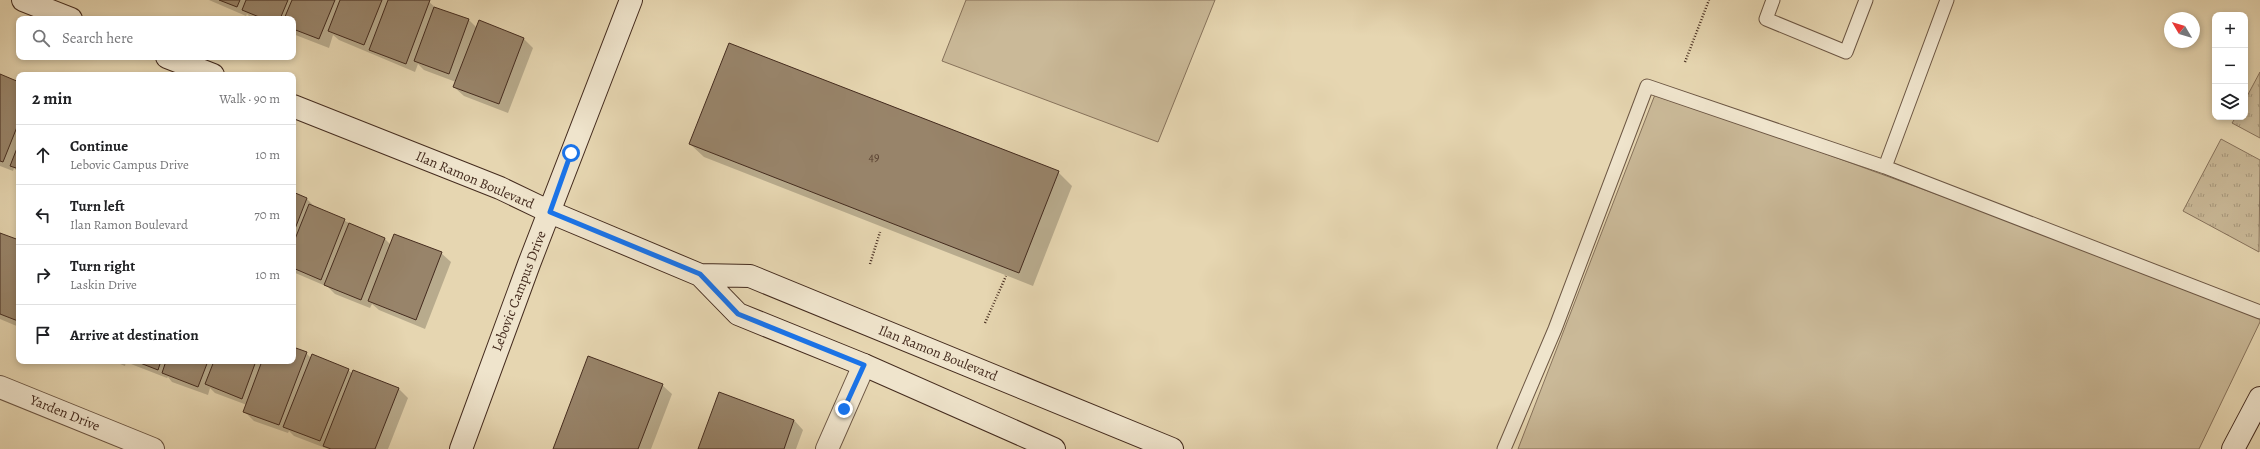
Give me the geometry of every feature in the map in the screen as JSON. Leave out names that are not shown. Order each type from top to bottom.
[{"type":"street","points":[[23,0],[63,16]]},
{"type":"street","name":"Lebovic Campus Drive","points":[[461,449],[631,0]]},
{"type":"street","points":[[175,60],[205,72]]},
{"type":"street","name":"Ilan Ramon Boulevard","points":[[296,107],[500,188],[550,212],[700,274],[750,276],[1172,449]]},
{"type":"street","name":"Ilan Ramon Boulevard","points":[[700,274],[738,314],[864,365],[1054,449]]},
{"type":"street","points":[[827,449],[864,365]]},
{"type":"street","name":"Yarden Drive","points":[[0,387],[153,449]]},
{"type":"street","points":[[2233,449],[2260,398]]},
{"type":"lane","points":[[1773,0],[1766,19],[1846,52],[1866,0]]},
{"type":"lane","points":[[1885,167],[1947,0]]},
{"type":"lane","points":[[1504,449],[1555,329],[1647,86],[1885,167],[2260,312]]},
{"type":"path","points":[[1685,62],[1709,0]]},
{"type":"path","points":[[870,264],[880,232]]},
{"type":"path","points":[[985,324],[1006,276]]},
{"type":"green space","points":[[966,0],[1215,0],[1158,142],[942,61]]},
{"type":"green space","points":[[2260,72],[2260,138],[2232,123],[2234,120],[2248,120],[2248,94]]},
{"type":"green space","points":[[1656,92],[2260,312],[2260,322],[2199,449],[1518,449]]},
{"type":"green space","points":[[2221,139],[2260,160],[2259,252],[2183,211]]},
{"type":"building","points":[[219,0],[240,0],[237,7]]},
{"type":"building","points":[[246,0],[288,0],[281,16],[257,16],[242,10]]},
{"type":"building","points":[[292,0],[335,0],[319,39],[296,30],[296,16],[285,16]]},
{"type":"building","points":[[340,0],[382,0],[364,45],[328,31]]},
{"type":"building","points":[[388,0],[430,0],[406,64],[369,50]]},
{"type":"building","points":[[434,7],[469,19],[449,74],[414,61]]},
{"type":"building","points":[[479,20],[524,38],[499,104],[453,87]]},
{"type":"building","points":[[729,43],[1059,171],[1019,273],[689,144]]},
{"type":"building","points":[[0,74],[16,81],[16,130],[3,162],[0,161]]},
{"type":"building","points":[[16,151],[16,168],[10,166]]},
{"type":"building","points":[[296,193],[307,198],[296,226]]},
{"type":"building","points":[[309,204],[345,219],[321,280],[296,269],[296,236]]},
{"type":"building","points":[[349,223],[385,238],[361,300],[324,285]]},
{"type":"building","points":[[0,233],[16,239],[16,320],[0,314]]},
{"type":"building","points":[[394,234],[442,252],[416,320],[368,301]]},
{"type":"building","points":[[296,348],[307,352],[279,425],[243,412],[261,364],[296,364]]},
{"type":"building","points":[[312,354],[349,369],[320,441],[283,427]]},
{"type":"building","points":[[588,356],[663,384],[638,449],[553,449]]},
{"type":"building","points":[[143,364],[160,364],[158,370]]},
{"type":"building","points":[[165,364],[207,364],[198,387],[162,373]]},
{"type":"building","points":[[213,364],[255,364],[242,399],[205,384]]},
{"type":"building","points":[[353,370],[399,388],[375,449],[331,449],[323,446]]},
{"type":"building","points":[[719,392],[794,420],[784,449],[698,449]]},
{"type":"route","points":[[571,153],[550,212],[700,274],[738,314],[864,365],[844,409]]}]
